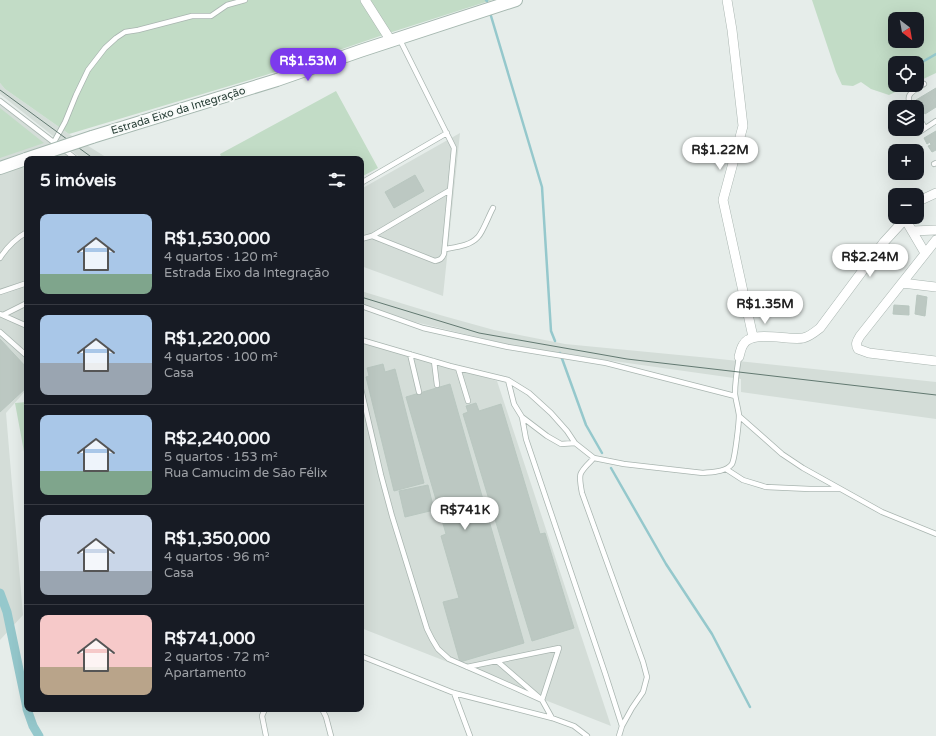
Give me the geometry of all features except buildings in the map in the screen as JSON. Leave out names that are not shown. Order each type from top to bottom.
[{"type":"main road","name":"Estrada Eixo da Integração","points":[[35,156],[277,80],[516,0]]},
{"type":"main road","name":"Estrada Eixo da Integração","points":[[0,168],[24,160]]},
{"type":"street","points":[[365,0],[395,40]]},
{"type":"street","points":[[726,0],[732,30],[743,126],[723,200],[754,337]]},
{"type":"street","points":[[924,199],[936,193]]},
{"type":"street","points":[[740,357],[744,342],[754,337],[763,336],[790,339],[804,338],[820,328],[884,242],[900,224]]},
{"type":"street","points":[[909,224],[924,253]]},
{"type":"street","points":[[912,231],[936,230]]},
{"type":"street","points":[[936,240],[924,253],[856,342],[858,349],[869,353],[936,361]]},
{"type":"street","points":[[902,283],[936,286]]},
{"type":"lane","points":[[54,142],[65,122],[88,70],[105,48],[116,38],[125,32],[192,16],[211,16],[228,5],[245,0]]},
{"type":"lane","points":[[372,236],[435,261],[440,260],[444,254],[454,148],[395,40]]},
{"type":"lane","points":[[0,101],[72,156]]},
{"type":"lane","points":[[925,128],[936,122]]},
{"type":"lane","points":[[364,181],[447,133]]},
{"type":"lane","points":[[364,238],[372,236],[450,190]]},
{"type":"lane","points":[[445,249],[472,242],[479,237],[493,208]]},
{"type":"lane","points":[[0,258],[6,248],[13,241],[24,234]]},
{"type":"lane","points":[[0,292],[24,284]]},
{"type":"lane","points":[[1,314],[24,304]]},
{"type":"lane","points":[[364,307],[423,328],[508,347],[606,363],[735,396]]},
{"type":"lane","points":[[1,314],[24,325]]},
{"type":"lane","points":[[0,332],[24,353]]},
{"type":"lane","points":[[364,341],[458,368],[508,380],[529,393],[551,412],[575,442],[594,458],[624,464],[687,472],[714,472],[726,469],[731,464],[735,455],[739,416],[735,396],[736,372],[740,357]]},
{"type":"lane","points":[[410,354],[420,392]]},
{"type":"lane","points":[[434,361],[437,385]]},
{"type":"lane","points":[[458,368],[468,400]]},
{"type":"lane","points":[[508,380],[514,404],[522,417],[546,436],[561,444],[575,442]]},
{"type":"lane","points":[[364,402],[391,510],[427,629],[432,639],[438,649],[449,659],[542,700]]},
{"type":"lane","points":[[739,416],[782,454],[803,468],[882,512],[936,534]]},
{"type":"lane","points":[[522,417],[526,439],[606,674],[622,726]]},
{"type":"lane","points":[[594,458],[582,470],[579,478],[582,493],[641,654],[647,677],[643,692],[622,726],[619,736]]},
{"type":"lane","points":[[726,469],[743,480],[766,486],[810,490],[841,489]]},
{"type":"lane","points":[[467,667],[559,648],[542,700]]},
{"type":"lane","points":[[364,657],[454,693],[552,718],[574,726],[587,736]]},
{"type":"lane","points":[[497,661],[542,700],[552,718]]},
{"type":"lane","points":[[454,693],[470,736]]},
{"type":"lane","points":[[264,712],[262,716],[266,736]]},
{"type":"lane","points":[[324,712],[331,736]]},
{"type":"shaded area","points":[[0,83],[5,89],[69,134],[104,156],[78,156],[0,94]]},
{"type":"shaded area","points":[[0,101],[70,156],[24,156],[24,392],[6,413],[23,615],[0,640]]},
{"type":"shaded area","points":[[460,133],[443,296],[364,267],[364,187]]},
{"type":"shaded area","points":[[364,292],[494,330],[565,344],[936,382],[936,419],[741,392],[741,379],[535,350],[415,322],[364,304]]},
{"type":"shaded area","points":[[364,338],[497,381],[611,726],[364,629]]},
{"type":"green space","points":[[0,0],[492,0],[266,75],[69,134],[5,89],[0,83]]},
{"type":"green space","points":[[812,0],[936,0],[936,73],[924,79],[924,56],[888,56],[888,92],[895,92],[889,95],[871,89],[861,82],[853,86],[842,85],[836,72]]},
{"type":"green space","points":[[336,91],[378,168],[364,175],[364,156],[221,156],[220,154]]},
{"type":"green space","points":[[0,108],[44,143],[0,158]]},
{"type":"green space","points":[[24,402],[24,452],[15,403]]},
{"type":"waterway","points":[[491,16],[542,187],[551,331],[555,341]]},
{"type":"waterway","points":[[924,61],[936,54]]},
{"type":"waterway","points":[[560,353],[586,425],[602,453]]},
{"type":"waterway","points":[[611,468],[666,564],[712,634],[750,707]]},
{"type":"waterway","points":[[0,593],[7,612],[24,694]]},
{"type":"waterway","points":[[28,712],[33,726],[39,736]]},
{"type":"tram line","points":[[0,90],[90,156]]},
{"type":"tram line","points":[[364,298],[479,333],[627,359],[936,395]]}]
